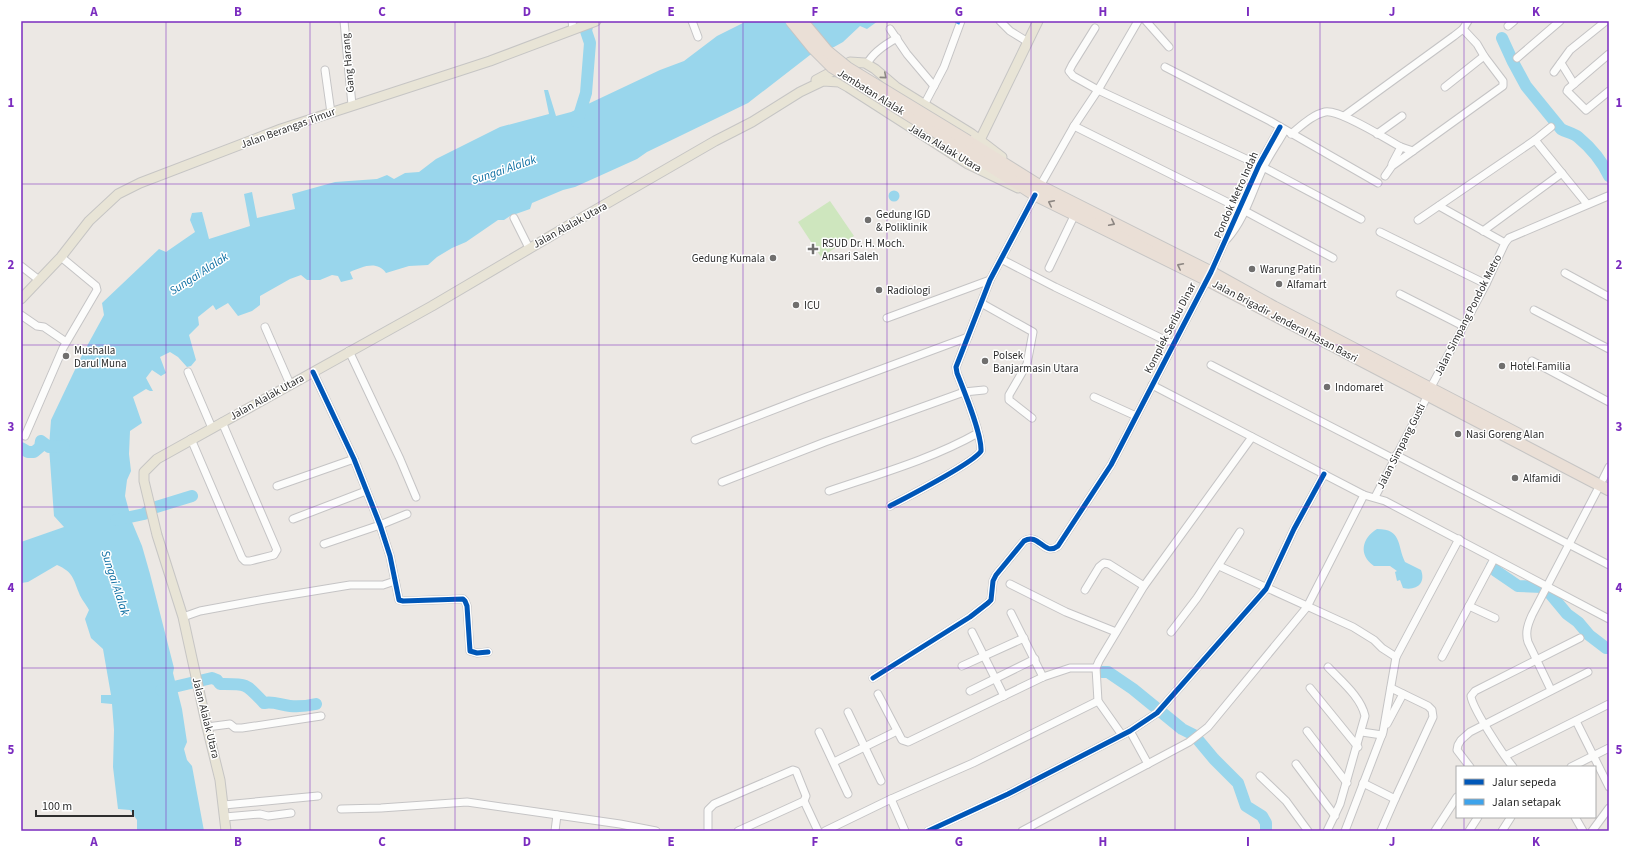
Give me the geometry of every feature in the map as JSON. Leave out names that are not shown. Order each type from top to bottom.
[{"type":"highway","name":"Jembatan Alalak","points":[[792,21],[813,48],[832,67],[965,145]]},
{"type":"highway","name":"Jembatan Alalak","points":[[802,21],[827,51],[848,68],[965,145]]},
{"type":"highway","name":"Jalan Brigadir Jenderal Hasan Basri","points":[[965,145],[1075,214],[1209,276]]},
{"type":"highway","name":"Jalan Brigadir Jenderal Hasan Basri","points":[[1035,189],[1209,276],[1605,484]]},
{"type":"main road","name":"Jalan Berangas Timur","points":[[21,299],[61,257],[89,221],[118,194],[140,183],[281,129],[490,61],[573,25],[584,26],[596,21]]},
{"type":"main road","points":[[980,140],[1038,21]]},
{"type":"main road","points":[[830,76],[850,62],[859,61],[868,64],[896,87],[980,140],[1035,189]]},
{"type":"main road","name":"Jalan Alalak Utara","points":[[226,831],[224,805],[217,765],[182,617],[150,510],[144,481],[144,472],[156,459],[432,306],[715,141],[752,122],[800,92],[830,76],[968,164],[1005,183],[1035,189]]},
{"type":"street","name":"Gang Harang","points":[[344,21],[352,105]]},
{"type":"street","points":[[692,21],[698,36]]},
{"type":"street","points":[[1000,21],[1010,31],[1028,42]]},
{"type":"street","points":[[890,506],[950,473],[979,454],[981,451],[981,443],[956,367],[990,280],[1035,189],[1098,90],[1138,21]]},
{"type":"street","points":[[1146,21],[1169,47]]},
{"type":"street","points":[[1344,116],[1463,29],[1468,21]]},
{"type":"street","points":[[1508,26],[1514,21]]},
{"type":"street","points":[[1517,58],[1560,21]]},
{"type":"street","points":[[1554,72],[1570,50],[1606,21]]},
{"type":"street","points":[[924,105],[944,67],[959,22]]},
{"type":"street","points":[[1095,28],[1069,71],[1073,76],[1098,90],[1261,166],[1361,219]]},
{"type":"street","points":[[890,29],[907,54],[934,86]]},
{"type":"street","points":[[1392,166],[1503,86],[1503,80],[1484,56],[1472,37],[1463,29]]},
{"type":"street","points":[[868,64],[874,54],[897,38]]},
{"type":"street","points":[[1609,54],[1567,91],[1586,110],[1609,91]]},
{"type":"street","points":[[1445,87],[1484,56]]},
{"type":"street","points":[[1561,63],[1574,84]]},
{"type":"street","points":[[1166,67],[1270,121],[1378,183]]},
{"type":"street","points":[[325,70],[331,113]]},
{"type":"street","points":[[1285,130],[1319,114],[1333,112],[1344,116],[1400,147],[1413,151]]},
{"type":"street","points":[[1377,134],[1402,116]]},
{"type":"street","points":[[1074,126],[1242,210],[1333,258]]},
{"type":"street","points":[[1418,220],[1535,140],[1550,127]]},
{"type":"street","name":"Pondok Metro Indah","points":[[1209,276],[1226,241],[1232,234],[1261,166],[1285,130]]},
{"type":"street","points":[[1535,140],[1588,204]]},
{"type":"street","points":[[1385,176],[1392,166],[1400,147]]},
{"type":"street","points":[[1483,231],[1562,173]]},
{"type":"street","points":[[1439,206],[1505,243],[1509,238],[1608,196]]},
{"type":"street","points":[[1049,268],[1075,214]]},
{"type":"street","points":[[514,218],[530,248]]},
{"type":"street","points":[[1380,232],[1486,284]]},
{"type":"street","name":"Jalan Simpang Pondok Metro","points":[[1429,391],[1486,284],[1505,243]]},
{"type":"street","points":[[25,436],[52,371],[66,342],[91,302],[97,288],[61,257]]},
{"type":"street","points":[[1001,259],[1173,344]]},
{"type":"street","points":[[21,266],[39,280]]},
{"type":"street","points":[[1565,273],[1609,297]]},
{"type":"street","name":"Komplek Seribu Dinar","points":[[873,678],[970,617],[988,603],[991,600],[993,581],[996,575],[1024,541],[1033,539],[1050,550],[1058,546],[1111,465],[1209,276]]},
{"type":"street","points":[[887,318],[990,280]]},
{"type":"street","points":[[1400,294],[1463,326]]},
{"type":"street","points":[[981,303],[1033,332],[1027,364],[1009,396],[1009,400],[1032,418]]},
{"type":"street","points":[[1534,310],[1609,349]]},
{"type":"street","points":[[21,315],[37,326],[44,328],[66,342]]},
{"type":"street","points":[[265,327],[290,384]]},
{"type":"street","points":[[695,440],[968,337]]},
{"type":"street","points":[[349,351],[416,497]]},
{"type":"street","points":[[1532,360],[1609,402]]},
{"type":"street","points":[[1211,365],[1570,544],[1609,565]]},
{"type":"street","points":[[188,372],[212,428]]},
{"type":"street","points":[[313,372],[354,459],[380,525],[390,556],[398,598],[403,601],[463,599],[466,601],[467,606],[470,651],[477,653],[488,652]]},
{"type":"street","points":[[1152,385],[1364,495],[1375,497],[1459,539],[1609,619]]},
{"type":"street","points":[[722,482],[805,449],[964,392],[984,390]]},
{"type":"street","name":"Jalan Simpang Gusti","points":[[1375,497],[1429,391]]},
{"type":"street","points":[[1094,397],[1136,416]]},
{"type":"street","points":[[191,439],[242,558],[245,561],[250,561],[274,555],[277,550],[222,422]]},
{"type":"street","points":[[830,491],[923,458],[978,433]]},
{"type":"street","points":[[1122,736],[1098,701],[1096,669],[1116,632],[1144,586],[1252,437]]},
{"type":"street","points":[[277,486],[354,459]]},
{"type":"street","points":[[1551,690],[1526,637],[1526,628],[1547,585],[1605,484],[1609,467]]},
{"type":"street","points":[[928,831],[1008,794],[1122,736],[1159,711],[1266,589],[1294,529],[1324,474]]},
{"type":"street","points":[[293,519],[366,491]]},
{"type":"street","points":[[1022,831],[1192,740],[1215,720],[1307,607],[1364,495]]},
{"type":"street","points":[[324,544],[407,514]]},
{"type":"street","points":[[1171,632],[1190,608],[1219,566],[1240,532]]},
{"type":"street","points":[[1382,734],[1396,657],[1459,539]]},
{"type":"street","points":[[1442,657],[1494,559]]},
{"type":"street","points":[[1085,590],[1099,567],[1104,563],[1109,564],[1144,586]]},
{"type":"street","points":[[1219,566],[1266,589],[1358,630],[1396,657]]},
{"type":"street","points":[[182,617],[200,611],[266,599],[350,585],[383,585],[395,581]]},
{"type":"street","points":[[1010,584],[1066,612],[1116,632]]},
{"type":"street","points":[[1469,606],[1495,618]]},
{"type":"street","points":[[1011,613],[1043,677]]},
{"type":"street","points":[[972,632],[1004,696]]},
{"type":"street","points":[[962,666],[1024,638]]},
{"type":"street","points":[[1512,766],[1484,724],[1471,700],[1472,694],[1475,691],[1580,638]]},
{"type":"street","points":[[970,691],[1035,659]]},
{"type":"street","points":[[1327,831],[1335,816],[1347,783],[1362,732],[1365,716],[1363,707],[1328,667]]},
{"type":"street","points":[[878,694],[903,741],[909,742],[1043,677],[1070,668],[1096,669]]},
{"type":"street","points":[[1469,766],[1458,753],[1458,745],[1463,738],[1484,724],[1588,672]]},
{"type":"street","points":[[1310,688],[1358,746]]},
{"type":"street","points":[[1381,831],[1433,717],[1431,708],[1391,688]]},
{"type":"street","points":[[1345,831],[1382,734],[1403,694]]},
{"type":"street","points":[[825,831],[891,799],[973,763],[1098,701]]},
{"type":"street","points":[[1507,755],[1609,704]]},
{"type":"street","points":[[848,712],[866,746],[881,780]]},
{"type":"street","points":[[207,727],[230,724],[235,728],[242,728],[321,716]]},
{"type":"street","points":[[1576,721],[1608,781]]},
{"type":"street","points":[[834,762],[897,731]]},
{"type":"street","points":[[1130,731],[1148,764]]},
{"type":"street","points":[[1307,731],[1347,783]]},
{"type":"street","points":[[819,732],[848,794]]},
{"type":"street","points":[[1362,732],[1382,734]]},
{"type":"street","points":[[1573,766],[1609,748]]},
{"type":"street","points":[[1296,764],[1335,816]]},
{"type":"street","points":[[708,831],[708,810],[710,807],[792,770],[796,771],[806,796],[804,801],[818,831]]},
{"type":"street","points":[[1260,776],[1286,801],[1308,831]]},
{"type":"street","points":[[1363,783],[1395,799]]},
{"type":"street","points":[[224,805],[318,796]]},
{"type":"street","points":[[891,799],[905,831]]},
{"type":"street","points":[[1435,831],[1456,799]]},
{"type":"street","points":[[738,831],[804,801]]},
{"type":"street","points":[[341,809],[389,808],[467,802],[656,831]]},
{"type":"street","points":[[1592,831],[1609,808]]},
{"type":"street","points":[[225,817],[260,814],[268,816],[291,813]]},
{"type":"street","points":[[555,831],[557,815]]},
{"type":"street","points":[[1469,831],[1477,818]]},
{"type":"street","points":[[1502,831],[1510,818]]},
{"type":"street","points":[[1576,818],[1583,831]]},
{"type":"green space","points":[[830,201],[854,236],[821,257],[798,222]]},
{"type":"water","name":"Sungai Alalak","points":[[747,21],[878,21],[867,29],[860,26],[843,42],[834,47],[810,55],[748,103],[647,152],[637,159],[575,187],[563,190],[532,203],[530,209],[510,216],[504,220],[498,220],[466,242],[437,257],[428,265],[409,266],[386,273],[378,267],[369,266],[350,272],[353,279],[341,282],[338,276],[332,275],[320,280],[307,280],[301,275],[290,279],[260,296],[260,305],[252,311],[238,316],[228,303],[216,310],[213,305],[198,317],[199,325],[189,335],[196,360],[191,366],[187,367],[178,357],[170,352],[160,357],[166,373],[161,376],[152,370],[146,378],[153,391],[146,389],[133,397],[142,423],[130,431],[129,454],[131,471],[127,480],[125,496],[132,522],[142,546],[150,574],[174,668],[173,673],[182,709],[187,742],[184,749],[187,760],[192,766],[204,831],[137,831],[137,820],[130,810],[118,809],[113,767],[114,730],[112,704],[101,703],[101,695],[111,695],[103,649],[91,638],[85,619],[89,610],[80,595],[72,576],[66,570],[57,565],[28,582],[21,583],[21,542],[64,527],[54,516],[49,447],[51,420],[81,357],[104,315],[102,303],[159,249],[166,252],[195,232],[190,220],[192,213],[202,212],[209,239],[250,226],[244,194],[252,192],[257,218],[295,209],[292,194],[335,182],[377,179],[387,175],[394,179],[405,173],[419,172],[436,159],[500,127],[549,114],[544,90],[548,90],[556,116],[571,112],[660,70],[684,61],[717,36]]},
{"type":"water","points":[[894,190],[898,192],[900,196],[898,200],[894,202],[890,200],[888,196],[890,192]]},
{"type":"water","points":[[1377,529],[1391,532],[1395,535],[1405,562],[1421,570],[1422,579],[1419,585],[1408,589],[1403,588],[1400,580],[1397,581],[1395,572],[1397,571],[1390,566],[1374,566],[1369,562],[1364,552],[1365,542]]},
{"type":"waterway","points":[[577,122],[586,93],[590,43],[586,31],[588,21]]},
{"type":"waterway","points":[[1502,38],[1526,86],[1561,129],[1576,136],[1591,150],[1603,165],[1609,176]]},
{"type":"waterway","points":[[21,448],[28,452],[34,452],[40,447],[41,441],[49,447],[64,446]]},
{"type":"waterway","points":[[116,520],[144,514],[153,508],[192,496]]},
{"type":"waterway","points":[[1492,566],[1496,571],[1518,586],[1542,587]]},
{"type":"waterway","points":[[1547,590],[1567,614],[1578,622],[1589,635],[1606,648],[1609,648]]},
{"type":"waterway","points":[[1101,672],[1108,672],[1133,689],[1182,729],[1194,735],[1214,759],[1238,783],[1246,806],[1262,816],[1266,823],[1266,831]]},
{"type":"waterway","points":[[161,690],[212,678],[217,680],[220,684],[236,684],[245,686],[264,703],[274,703],[286,706],[306,706],[316,704]]},
{"type":"marked path","points":[[956,21],[960,23]]},
{"type":"cycle path","points":[[873,678],[970,617],[988,603],[991,600],[993,581],[996,575],[1024,541],[1029,539],[1034,540],[1049,549],[1053,549],[1058,546],[1111,465],[1211,272],[1259,165],[1280,127]]},
{"type":"cycle path","points":[[890,506],[954,471],[981,451],[979,434],[956,367],[990,280],[1035,195]]},
{"type":"cycle path","points":[[313,372],[354,459],[380,525],[390,556],[399,600],[463,599],[467,606],[470,651],[477,653],[488,652]]},
{"type":"cycle path","points":[[928,831],[1008,794],[1130,731],[1157,713],[1266,589],[1294,529],[1324,474]]},
{"type":"place","name":"Gedung IGD & Poliklinik","points":[[868,220]]},
{"type":"place","name":"RSUD Dr. H. Moch. Ansari Saleh","points":[[813,249]]},
{"type":"place","name":"Gedung Kumala","points":[[773,258]]},
{"type":"place","name":"Warung Patin","points":[[1252,269]]},
{"type":"place","name":"Alfamart","points":[[1279,284]]},
{"type":"place","name":"Radiologi","points":[[879,290]]},
{"type":"place","name":"ICU","points":[[796,305]]},
{"type":"place","name":"Mushalla Darul Muna","points":[[66,356]]},
{"type":"place","name":"Polsek Banjarmasin Utara","points":[[985,361]]},
{"type":"place","name":"Hotel Familia","points":[[1502,366]]},
{"type":"place","name":"Indomaret","points":[[1327,387]]},
{"type":"place","name":"Nasi Goreng Alan","points":[[1458,434]]},
{"type":"place","name":"Alfamidi","points":[[1515,478]]}]
